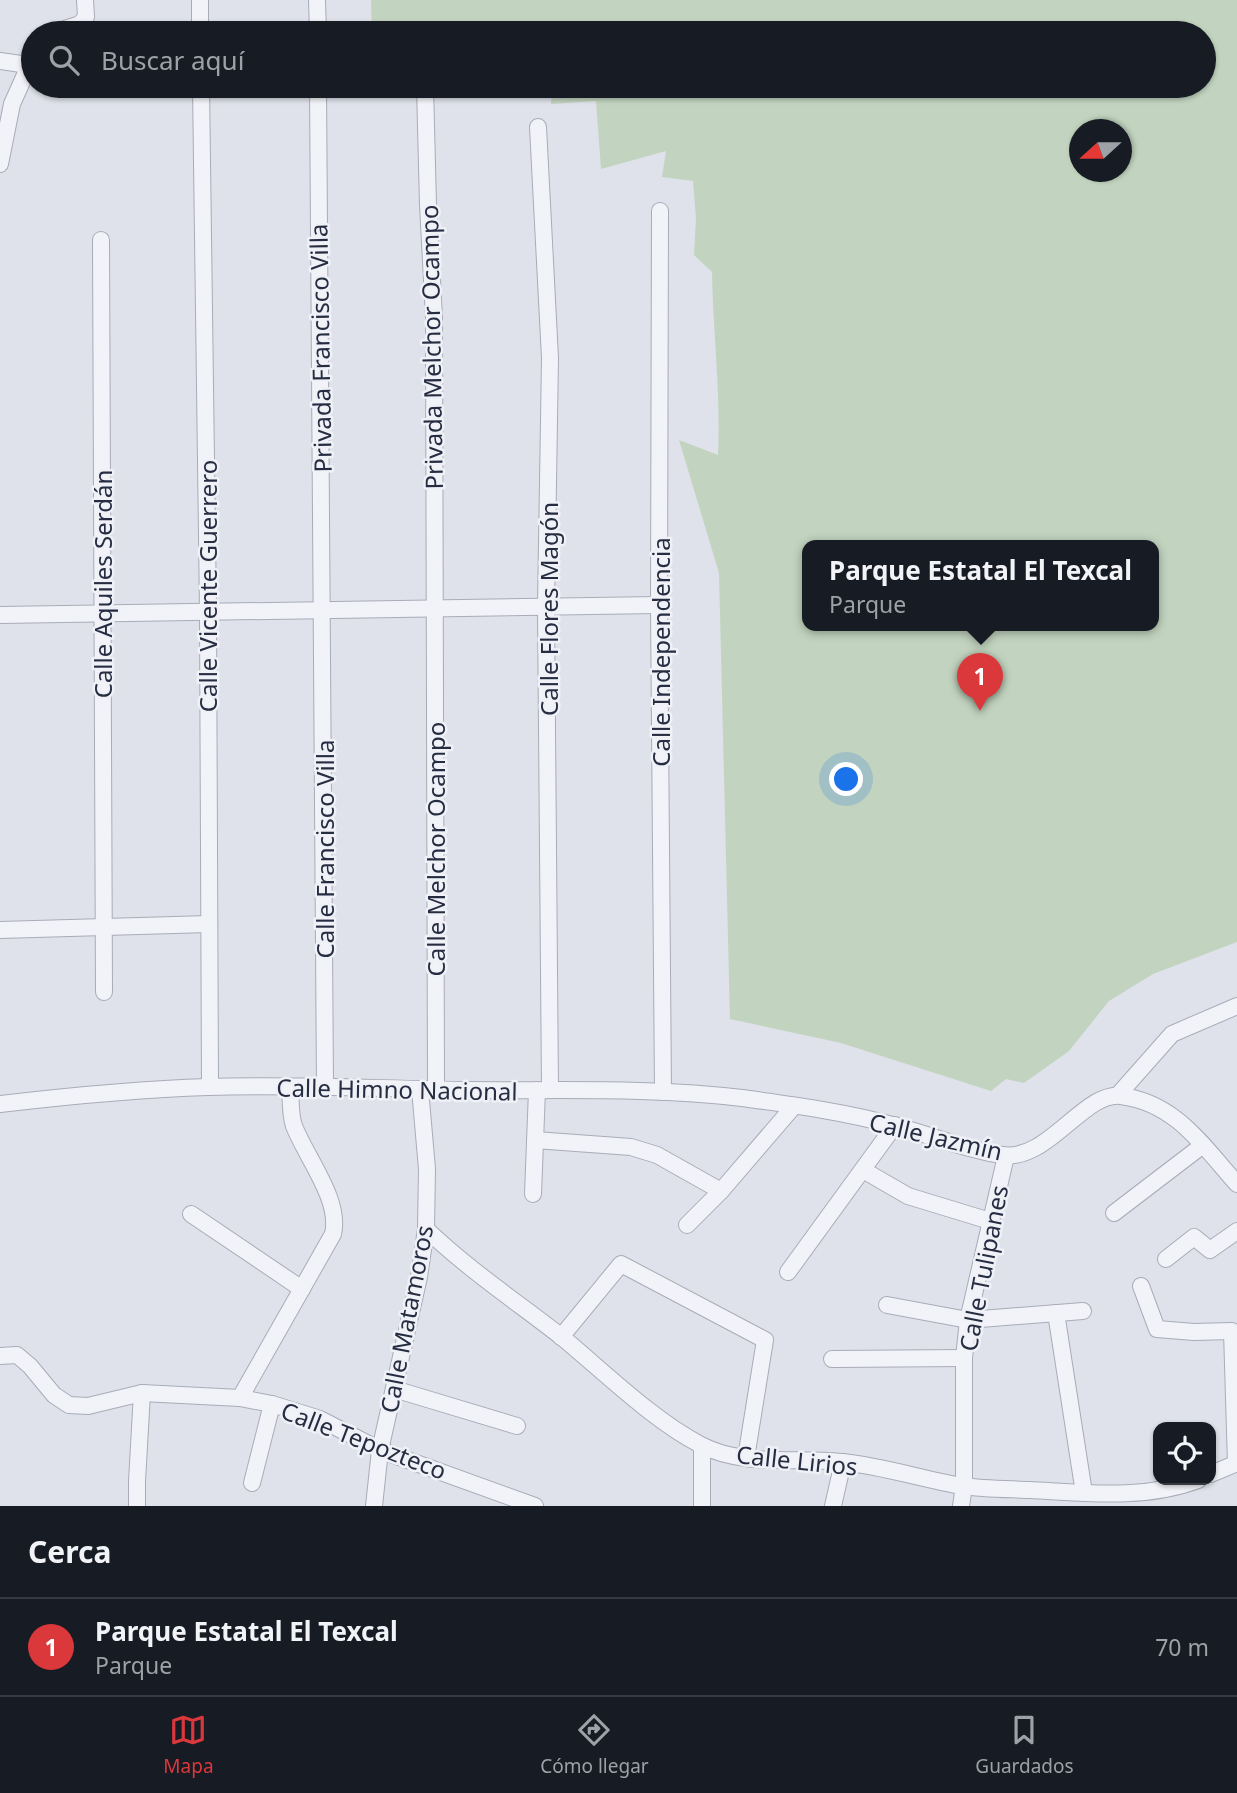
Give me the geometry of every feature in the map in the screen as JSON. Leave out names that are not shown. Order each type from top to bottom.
[{"type":"street","points":[[83,21],[86,17],[85,0]]},
{"type":"street","points":[[200,0],[200,21]]},
{"type":"street","points":[[317,0],[318,21]]},
{"type":"street","points":[[0,61],[21,61]]},
{"type":"street","points":[[0,164],[12,104],[21,84]]},
{"type":"street","name":"Calle Vicente Guerrero","points":[[201,98],[208,611],[210,1086]]},
{"type":"street","name":"Privada Francisco Villa","points":[[318,98],[323,611]]},
{"type":"street","name":"Privada Melchor Ocampo","points":[[425,98],[434,318],[435,608]]},
{"type":"street","name":"Calle Flores Magón","points":[[533,1194],[534,1140],[543,1090],[550,358],[538,127]]},
{"type":"street","name":"Calle Independencia","points":[[660,211],[659,605],[663,1092]]},
{"type":"street","name":"Calle Aquiles Serdán","points":[[101,240],[104,992]]},
{"type":"street","points":[[0,614],[659,605]]},
{"type":"street","name":"Calle Melchor Ocampo","points":[[428,1089],[435,608]]},
{"type":"street","name":"Calle Francisco Villa","points":[[323,611],[325,1088]]},
{"type":"street","points":[[0,930],[209,924]]},
{"type":"street","points":[[1237,1006],[1172,1034],[1118,1095],[1163,1108],[1185,1124],[1237,1184]]},
{"type":"street","name":"Calle Himno Nacional","points":[[0,1104],[105,1092],[210,1086],[663,1092],[740,1098],[794,1106]]},
{"type":"street","points":[[240,1398],[333,1234],[336,1220],[330,1199],[293,1123],[290,1087]]},
{"type":"street","name":"Calle Matamoros","points":[[374,1506],[380,1450],[419,1277],[426,1229],[428,1089]]},
{"type":"street","name":"Calle Jazmín","points":[[794,1106],[895,1125],[936,1139],[1006,1156],[1040,1145],[1057,1135],[1094,1103],[1118,1095]]},
{"type":"street","points":[[687,1225],[721,1191],[794,1106]]},
{"type":"street","points":[[788,1272],[895,1125]]},
{"type":"street","points":[[534,1140],[631,1147],[657,1155],[721,1191]]},
{"type":"street","points":[[1114,1213],[1203,1145]]},
{"type":"street","name":"Calle Tulipanes","points":[[961,1506],[964,1486],[964,1358],[968,1320],[1006,1156]]},
{"type":"street","points":[[863,1170],[908,1196],[990,1221]]},
{"type":"street","points":[[191,1214],[303,1289]]},
{"type":"street","name":"Calle Lirios","points":[[426,1229],[457,1259],[561,1337],[667,1423],[702,1446],[746,1458],[844,1462],[964,1486],[1129,1493],[1184,1485]]},
{"type":"street","points":[[1166,1259],[1194,1237],[1210,1250],[1237,1231]]},
{"type":"street","points":[[561,1337],[621,1265],[765,1340],[746,1458]]},
{"type":"street","points":[[1141,1286],[1157,1329],[1232,1331],[1237,1463],[1216,1472]]},
{"type":"street","points":[[887,1305],[968,1320],[1083,1311]]},
{"type":"street","points":[[1056,1313],[1084,1493]]},
{"type":"street","name":"Calle Tepozteco","points":[[0,1356],[17,1355],[54,1395],[69,1405],[88,1406],[142,1393],[188,1393],[240,1398],[320,1419],[380,1450],[535,1506]]},
{"type":"street","points":[[832,1359],[964,1358]]},
{"type":"street","points":[[394,1389],[517,1426]]},
{"type":"street","points":[[137,1506],[136,1481],[142,1393]]},
{"type":"street","points":[[253,1483],[272,1405]]},
{"type":"street","points":[[702,1446],[702,1506]]},
{"type":"street","points":[[833,1506],[844,1462]]},
{"type":"street","points":[[1176,1488],[1179,1506]]},
{"type":"green space","points":[[371,0],[1237,0],[1237,942],[1153,974],[1109,1001],[1069,1051],[1024,1083],[1006,1079],[991,1091],[841,1043],[730,1019],[719,573],[679,440],[718,455],[712,272],[694,255],[696,218],[693,181],[662,177],[666,151],[601,169],[596,101],[551,104],[551,98],[1216,98],[1216,21],[372,21]]},
{"type":"place","name":"Parque Estatal El Texcal","points":[[980,711]]}]
